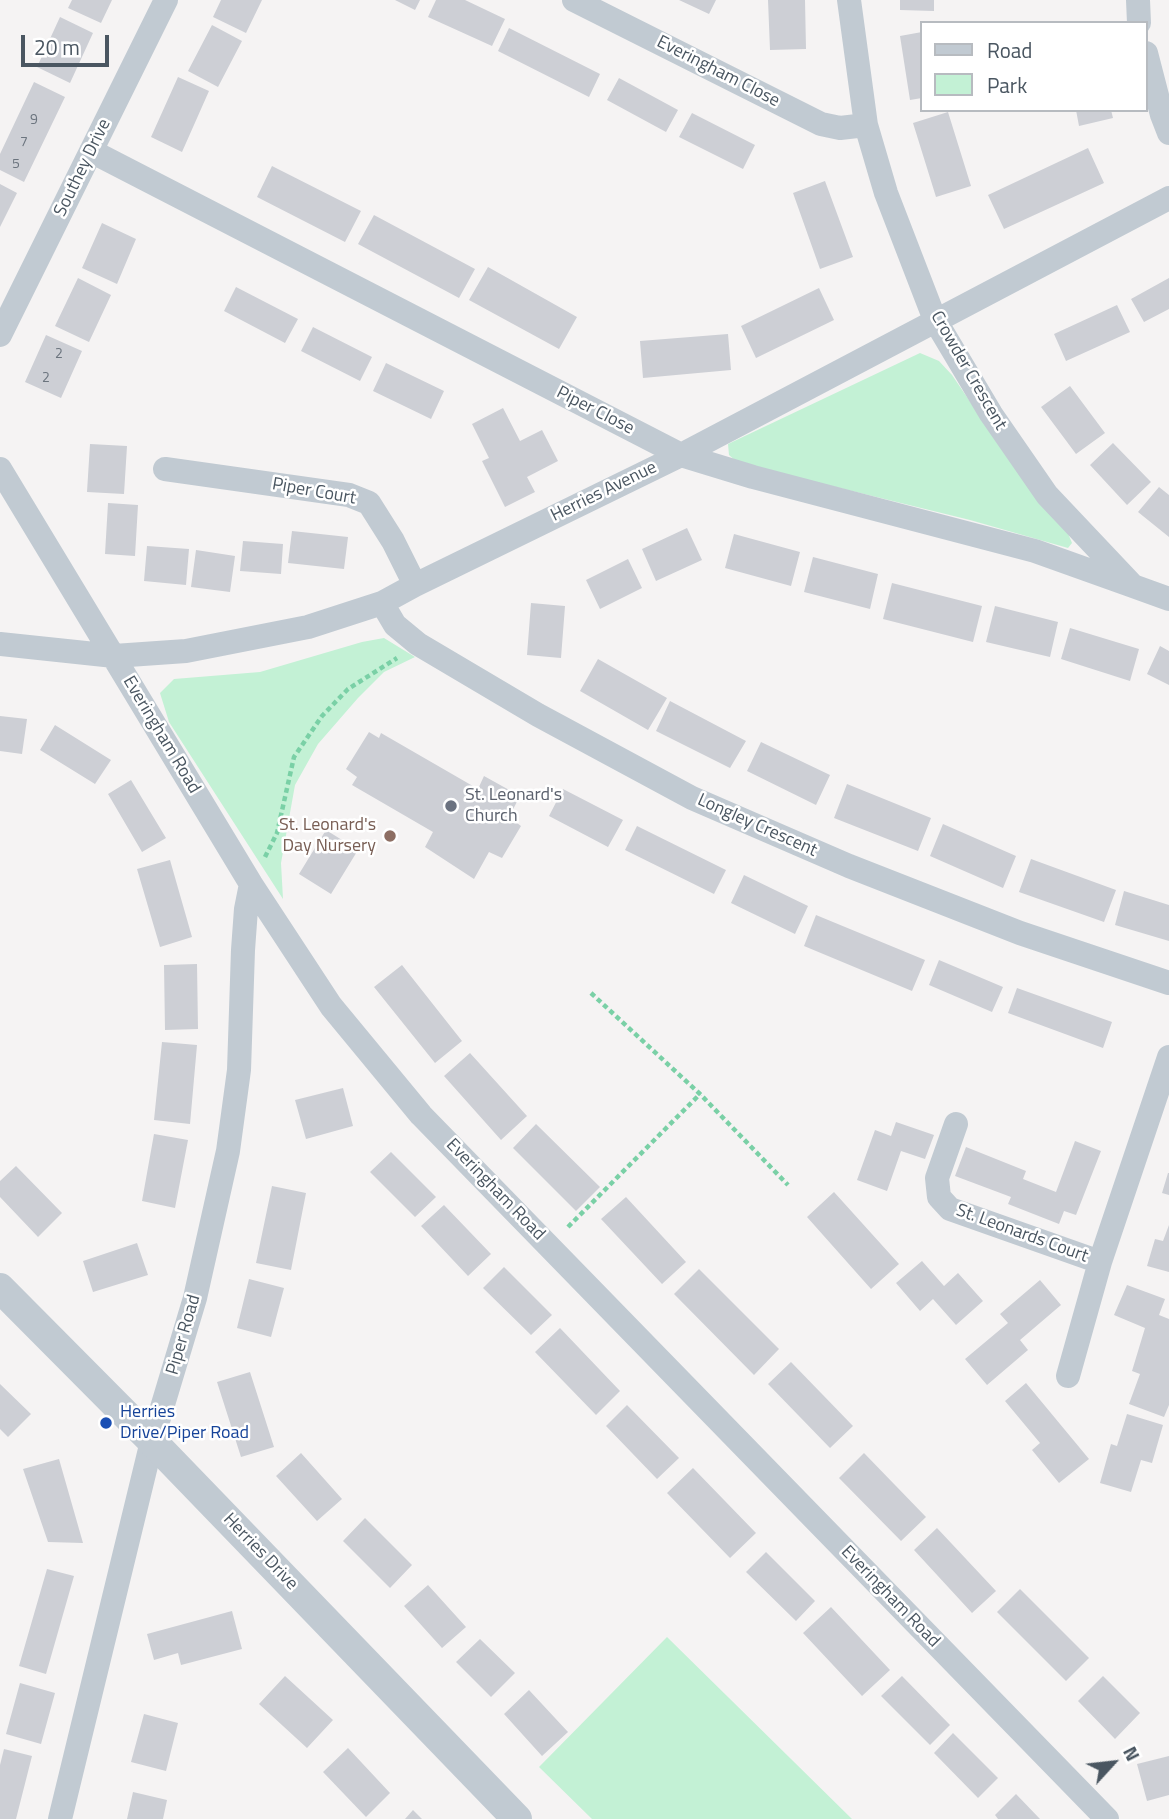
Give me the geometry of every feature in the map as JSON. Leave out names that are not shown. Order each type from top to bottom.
[{"type":"street","name":"Southey Drive","points":[[0,335],[166,0]]},
{"type":"street","name":"Everingham Close","points":[[574,0],[821,124],[840,128],[866,125]]},
{"type":"street","name":"Crowder Crescent","points":[[849,0],[866,125],[886,193],[935,320],[991,414],[1047,495],[1133,586],[1169,599]]},
{"type":"street","points":[[1138,0],[1139,21]]},
{"type":"street","points":[[1148,61],[1169,133]]},
{"type":"street","name":"Piper Close","points":[[91,151],[681,455],[766,481],[1035,551],[1133,586]]},
{"type":"street","name":"Herries Avenue","points":[[0,644],[114,656],[186,652],[308,627],[382,603],[681,455],[1169,198]]},
{"type":"street","name":"Piper Court","points":[[165,469],[349,495],[369,503],[393,541],[415,585]]},
{"type":"street","name":"Everingham Road","points":[[0,470],[251,884],[331,1006],[421,1115],[1107,1819]]},
{"type":"street","name":"Longley Crescent","points":[[382,603],[396,625],[418,645],[538,715],[692,798],[849,866],[1020,933],[1169,982]]},
{"type":"street","name":"Piper Road","points":[[60,1819],[152,1441],[195,1298],[228,1151],[239,1070],[243,950],[251,884]]},
{"type":"street","name":"St. Leonards Court","points":[[1068,1376],[1100,1262],[1169,1057]]},
{"type":"street","name":"St. Leonards Court","points":[[956,1124],[937,1178],[939,1196],[950,1209],[1100,1262]]},
{"type":"street","name":"Herries Drive","points":[[0,1288],[152,1441],[517,1819]]},
{"type":"path","points":[[251,884],[277,833],[294,757],[322,716],[348,689],[418,645]]},
{"type":"path","points":[[591,993],[700,1094],[789,1185]]},
{"type":"path","points":[[549,1246],[700,1094]]},
{"type":"green space","points":[[920,353],[939,361],[952,375],[1030,490],[1067,531],[1072,543],[1068,548],[970,520],[738,463],[729,455],[728,444]]},
{"type":"green space","points":[[384,638],[415,657],[384,672],[358,698],[318,744],[295,785],[281,863],[283,899],[169,722],[160,693],[174,679],[260,672]]},
{"type":"green space","points":[[667,1637],[852,1819],[592,1819],[539,1767]]},
{"type":"building","points":[[72,0],[112,0],[101,23],[68,8]]},
{"type":"building","points":[[221,0],[262,0],[246,33],[213,17]]},
{"type":"building","points":[[395,0],[420,0],[415,10]]},
{"type":"building","points":[[436,0],[465,0],[505,19],[492,46],[428,17]]},
{"type":"building","points":[[679,0],[716,0],[709,14]]},
{"type":"building","points":[[768,0],[805,0],[806,49],[770,50]]},
{"type":"building","points":[[900,0],[934,0],[934,11],[900,10]]},
{"type":"building","points":[[60,17],[93,33],[70,83],[37,67]]},
{"type":"building","points":[[212,25],[242,41],[218,87],[188,71]]},
{"type":"building","points":[[509,28],[600,74],[589,97],[498,51]]},
{"type":"building","points":[[920,32],[920,98],[910,100],[900,36]]},
{"type":"building","points":[[178,77],[209,91],[182,152],[151,137]]},
{"type":"building","points":[[619,78],[678,110],[666,132],[607,100]]},
{"type":"building","points":[[34,82],[65,97],[24,182],[0,170],[0,154]]},
{"type":"building","points":[[948,112],[971,186],[936,197],[913,123]]},
{"type":"building","points":[[1076,112],[1112,112],[1113,118],[1079,126]]},
{"type":"building","points":[[692,113],[755,145],[743,169],[679,137]]},
{"type":"building","points":[[1088,148],[1104,183],[1004,229],[988,195]]},
{"type":"building","points":[[272,166],[361,211],[345,242],[257,197]]},
{"type":"building","points":[[825,181],[853,257],[820,269],[793,193]]},
{"type":"building","points":[[0,184],[17,193],[0,227]]},
{"type":"building","points":[[374,215],[475,269],[459,298],[358,244]]},
{"type":"building","points":[[102,223],[136,239],[117,284],[82,268]]},
{"type":"building","points":[[488,267],[577,317],[559,349],[469,300]]},
{"type":"building","points":[[78,278],[111,295],[89,342],[55,326]]},
{"type":"building","points":[[1169,278],[1169,309],[1144,322],[1131,299]]},
{"type":"building","points":[[236,287],[298,319],[285,343],[224,311]]},
{"type":"building","points":[[819,288],[834,320],[756,358],[741,326]]},
{"type":"building","points":[[1117,305],[1130,332],[1066,361],[1054,334]]},
{"type":"building","points":[[313,327],[372,357],[360,381],[301,351]]},
{"type":"building","points":[[728,334],[731,370],[643,378],[640,341]]},
{"type":"building","points":[[46,335],[82,351],[61,398],[25,382]]},
{"type":"building","points":[[386,363],[444,391],[431,419],[373,391]]},
{"type":"building","points":[[1070,386],[1105,433],[1076,454],[1041,407]]},
{"type":"building","points":[[503,408],[520,441],[542,430],[558,461],[527,477],[535,492],[505,507],[482,461],[489,458],[472,424]]},
{"type":"building","points":[[1113,443],[1151,482],[1127,505],[1090,465]]},
{"type":"building","points":[[90,444],[127,446],[124,494],[87,492]]},
{"type":"building","points":[[1159,487],[1169,495],[1169,537],[1138,512]]},
{"type":"building","points":[[108,503],[138,505],[135,556],[105,554]]},
{"type":"building","points":[[687,528],[702,560],[656,581],[642,549]]},
{"type":"building","points":[[292,531],[348,537],[344,569],[288,563]]},
{"type":"building","points":[[734,534],[800,552],[791,586],[725,568]]},
{"type":"building","points":[[243,541],[283,544],[281,574],[240,571]]},
{"type":"building","points":[[147,546],[189,549],[186,585],[144,581]]},
{"type":"building","points":[[196,550],[235,556],[230,592],[191,587]]},
{"type":"building","points":[[813,557],[878,574],[870,609],[804,592]]},
{"type":"building","points":[[628,559],[642,588],[600,609],[586,580]]},
{"type":"building","points":[[892,583],[982,606],[973,642],[883,619]]},
{"type":"building","points":[[531,603],[565,606],[561,658],[527,655]]},
{"type":"building","points":[[995,606],[1058,622],[1050,657],[986,642]]},
{"type":"building","points":[[1070,628],[1139,649],[1130,681],[1061,659]]},
{"type":"building","points":[[1160,646],[1169,651],[1169,685],[1147,674]]},
{"type":"building","points":[[598,659],[667,698],[648,730],[580,691]]},
{"type":"building","points":[[670,701],[746,741],[730,768],[656,731]]},
{"type":"building","points":[[0,716],[27,719],[22,754],[0,751]]},
{"type":"building","points":[[55,725],[111,760],[95,784],[40,750]]},
{"type":"building","name":"St. Leonard's Church","points":[[369,732],[379,738],[381,733],[478,789],[484,776],[520,796],[509,817],[521,826],[502,858],[489,852],[474,879],[425,847],[433,832],[352,785],[357,777],[346,769]]},
{"type":"building","points":[[761,742],[830,775],[816,805],[747,771]]},
{"type":"building","points":[[131,780],[166,838],[142,852],[108,794]]},
{"type":"building","points":[[847,784],[931,818],[918,851],[834,818]]},
{"type":"building","points":[[563,789],[623,820],[608,847],[549,816]]},
{"type":"building","points":[[943,824],[1016,856],[1003,888],[930,856]]},
{"type":"building","points":[[637,826],[726,870],[714,894],[625,850]]},
{"type":"building","points":[[326,830],[358,850],[331,894],[299,874]]},
{"type":"building","points":[[1031,859],[1116,890],[1104,922],[1019,892]]},
{"type":"building","points":[[170,860],[192,937],[160,947],[137,869]]},
{"type":"building","points":[[744,875],[808,906],[795,934],[731,903]]},
{"type":"building","points":[[1124,891],[1169,905],[1169,941],[1115,925]]},
{"type":"building","points":[[816,915],[925,960],[912,991],[804,946]]},
{"type":"building","points":[[939,960],[1003,987],[992,1012],[929,985]]},
{"type":"building","points":[[197,964],[198,1029],[165,1030],[164,965]]},
{"type":"building","points":[[402,965],[462,1041],[435,1063],[374,987]]},
{"type":"building","points":[[1017,988],[1112,1022],[1103,1048],[1008,1013]]},
{"type":"building","points":[[162,1042],[197,1045],[190,1124],[154,1120]]},
{"type":"building","points":[[470,1053],[527,1116],[501,1140],[444,1076]]},
{"type":"building","points":[[343,1088],[353,1126],[306,1139],[295,1100]]},
{"type":"building","points":[[896,1122],[934,1135],[925,1159],[901,1151],[887,1191],[857,1180],[875,1130],[891,1136]]},
{"type":"building","points":[[536,1124],[600,1187],[576,1211],[513,1148]]},
{"type":"building","points":[[154,1134],[188,1140],[175,1208],[142,1201]]},
{"type":"building","points":[[1075,1141],[1101,1151],[1076,1215],[1064,1211],[1059,1224],[1008,1204],[1011,1197],[955,1176],[966,1147],[1026,1171],[1023,1179],[1056,1192]]},
{"type":"building","points":[[391,1152],[436,1197],[415,1217],[370,1172]]},
{"type":"building","points":[[16,1166],[62,1213],[38,1237],[0,1197],[0,1181]]},
{"type":"building","points":[[1169,1173],[1169,1195],[1162,1193]]},
{"type":"building","points":[[272,1186],[306,1193],[291,1270],[256,1263]]},
{"type":"building","points":[[834,1192],[899,1264],[871,1289],[807,1217]]},
{"type":"building","points":[[626,1197],[686,1262],[662,1284],[601,1219]]},
{"type":"building","points":[[444,1205],[491,1254],[468,1276],[421,1226]]},
{"type":"building","points":[[1169,1225],[1169,1272],[1147,1266],[1155,1239],[1163,1241]]},
{"type":"building","points":[[137,1243],[148,1275],[93,1292],[83,1261]]},
{"type":"building","points":[[922,1261],[944,1286],[958,1273],[983,1301],[956,1325],[933,1299],[920,1311],[896,1283]]},
{"type":"building","points":[[504,1267],[552,1315],[531,1335],[483,1288]]},
{"type":"building","points":[[699,1269],[779,1349],[754,1375],[674,1294]]},
{"type":"building","points":[[249,1279],[284,1288],[271,1337],[237,1328]]},
{"type":"building","points":[[1040,1280],[1061,1305],[1020,1340],[1028,1350],[987,1385],[965,1359],[1008,1323],[1000,1314]]},
{"type":"building","points":[[1127,1285],[1165,1299],[1159,1315],[1169,1319],[1169,1405],[1164,1417],[1129,1404],[1140,1374],[1132,1371],[1145,1328],[1114,1315]]},
{"type":"building","points":[[560,1328],[620,1391],[596,1415],[535,1352]]},
{"type":"building","points":[[791,1362],[853,1426],[830,1448],[768,1384]]},
{"type":"building","points":[[250,1372],[274,1447],[241,1457],[217,1382]]},
{"type":"building","points":[[1026,1383],[1089,1459],[1059,1483],[1032,1450],[1040,1443],[1005,1401]]},
{"type":"building","points":[[0,1384],[31,1414],[8,1437],[0,1429]]},
{"type":"building","points":[[627,1405],[679,1458],[657,1479],[606,1426]]},
{"type":"building","points":[[1127,1414],[1163,1425],[1152,1463],[1141,1460],[1131,1492],[1100,1483],[1111,1444],[1117,1446]]},
{"type":"building","points":[[301,1453],[342,1499],[317,1521],[276,1476]]},
{"type":"building","points":[[864,1453],[926,1517],[901,1541],[839,1478]]},
{"type":"building","points":[[59,1459],[83,1543],[48,1542],[23,1469]]},
{"type":"building","points":[[693,1468],[756,1533],[730,1558],[667,1493]]},
{"type":"building","points":[[365,1518],[412,1565],[390,1588],[343,1541]]},
{"type":"building","points":[[937,1528],[996,1591],[972,1613],[914,1550]]},
{"type":"building","points":[[766,1552],[815,1601],[796,1621],[746,1572]]},
{"type":"building","points":[[47,1569],[74,1576],[46,1674],[19,1666]]},
{"type":"building","points":[[428,1585],[466,1627],[442,1648],[404,1606]]},
{"type":"building","points":[[1020,1589],[1089,1658],[1066,1681],[997,1612]]},
{"type":"building","points":[[831,1607],[890,1670],[862,1696],[803,1633]]},
{"type":"building","points":[[232,1611],[242,1649],[181,1665],[178,1653],[154,1660],[147,1634]]},
{"type":"building","points":[[480,1639],[515,1673],[491,1697],[456,1662]]},
{"type":"building","points":[[285,1676],[333,1720],[307,1748],[259,1704]]},
{"type":"building","points":[[902,1676],[950,1725],[930,1745],[881,1696]]},
{"type":"building","points":[[1103,1676],[1140,1713],[1115,1739],[1078,1701]]},
{"type":"building","points":[[20,1683],[55,1693],[41,1744],[6,1734]]},
{"type":"building","points":[[529,1690],[568,1732],[542,1756],[504,1714]]},
{"type":"building","points":[[144,1714],[178,1723],[166,1771],[131,1762]]},
{"type":"building","points":[[953,1733],[998,1778],[978,1798],[934,1753]]},
{"type":"building","points":[[348,1748],[390,1793],[366,1817],[323,1772]]},
{"type":"building","points":[[4,1749],[32,1756],[16,1819],[0,1819],[0,1765]]},
{"type":"building","points":[[1169,1756],[1169,1795],[1147,1801],[1137,1764]]},
{"type":"building","points":[[133,1792],[167,1800],[163,1819],[127,1819]]},
{"type":"building","points":[[1016,1794],[1040,1819],[998,1819],[995,1815]]},
{"type":"building","points":[[413,1810],[422,1819],[405,1819]]},
{"type":"place","name":"St. Leonard's Church","points":[[451,806]]},
{"type":"place","name":"St. Leonard's Day Nursery","points":[[390,836]]},
{"type":"place","name":"Herries Drive/Piper Road","points":[[106,1423]]}]
